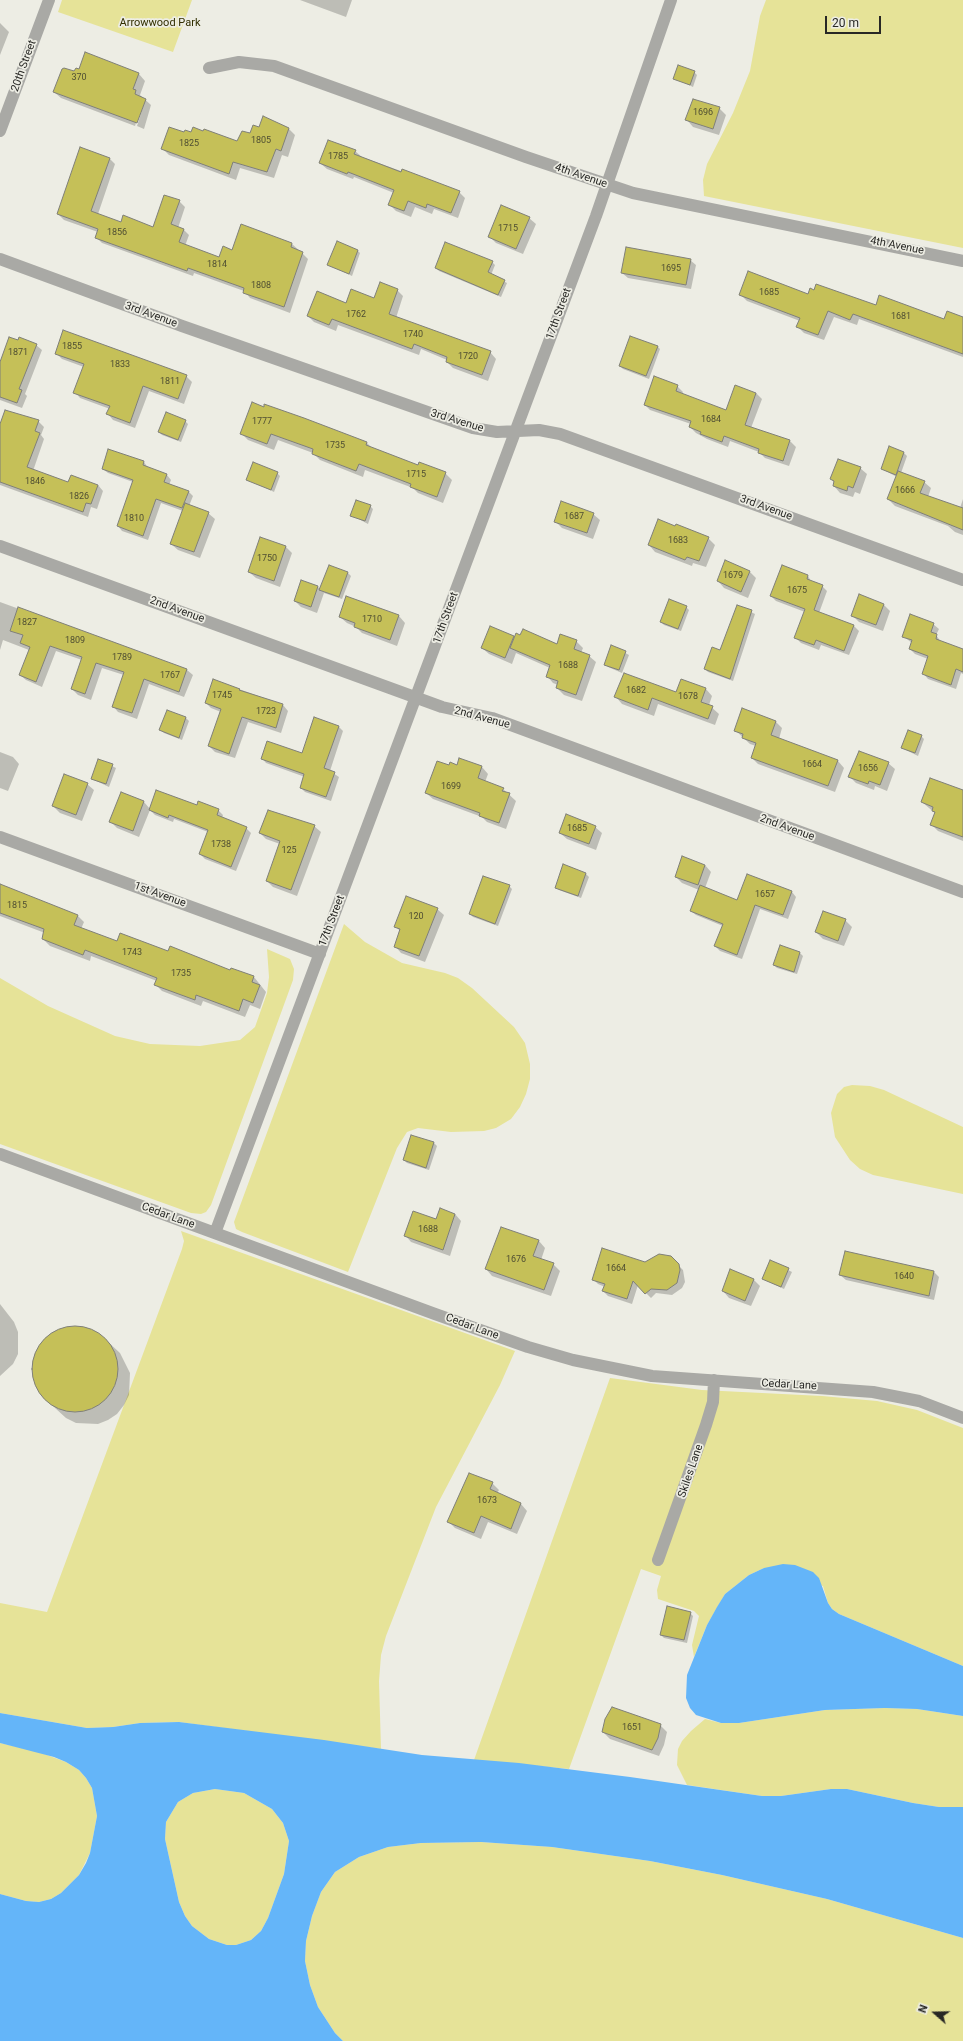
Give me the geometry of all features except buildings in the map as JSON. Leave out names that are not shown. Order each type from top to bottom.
[{"type":"street","name":"20th Street","points":[[0,131],[48,0]]},
{"type":"street","name":"17th Street","points":[[215,1233],[417,697],[607,185],[671,0]]},
{"type":"street","name":"4th Avenue","points":[[210,68],[246,62],[262,63],[280,68],[607,185],[656,198],[905,247],[963,261]]},
{"type":"street","name":"3rd Avenue","points":[[0,259],[204,334],[473,428],[497,432],[539,430],[560,434],[963,580]]},
{"type":"street","name":"2nd Avenue","points":[[0,546],[449,709],[492,718],[963,892]]},
{"type":"street","name":"1st Avenue","points":[[0,837],[320,954]]},
{"type":"street","name":"Cedar Lane","points":[[0,1154],[548,1353],[652,1376],[873,1392],[919,1401],[963,1418]]},
{"type":"street","name":"Skiles Lane","points":[[658,1560],[706,1425],[713,1402],[714,1380]]},
{"type":"green space","name":"Arrowwood Park","points":[[62,0],[192,0],[173,52],[58,12]]},
{"type":"green space","points":[[766,0],[963,0],[963,248],[704,196],[703,180],[707,164],[733,113],[750,71],[760,16]]},
{"type":"green space","points":[[344,924],[365,942],[402,963],[445,973],[458,978],[472,988],[514,1027],[525,1043],[530,1064],[530,1079],[526,1094],[520,1107],[511,1119],[496,1128],[484,1131],[451,1132],[418,1128],[407,1132],[397,1148],[348,1272],[242,1232],[236,1229],[234,1222]]},
{"type":"green space","points":[[267,949],[290,959],[294,969],[293,980],[211,1205],[206,1212],[201,1214],[191,1213],[0,1144],[0,978],[48,1006],[115,1036],[150,1044],[200,1046],[240,1040],[255,1027],[267,993],[269,977]]},
{"type":"green space","points":[[852,1085],[870,1086],[884,1090],[963,1127],[963,1194],[873,1175],[860,1169],[850,1160],[835,1137],[831,1113],[837,1094],[844,1087]]},
{"type":"green space","points":[[181,1231],[515,1351],[500,1385],[436,1507],[386,1636],[381,1655],[379,1681],[381,1749],[179,1722],[140,1723],[113,1727],[87,1728],[0,1713],[0,1603],[47,1612],[182,1249],[184,1241]]},
{"type":"green space","points":[[610,1378],[702,1390],[822,1396],[877,1401],[917,1410],[963,1428],[963,1666],[839,1614],[832,1609],[828,1603],[823,1586],[764,1568],[749,1575],[725,1594],[707,1625],[694,1657],[692,1645],[699,1616],[694,1611],[658,1599],[657,1590],[661,1576],[641,1569],[569,1769],[474,1760]]},
{"type":"green space","points":[[885,1708],[917,1709],[963,1716],[963,1807],[939,1807],[913,1803],[847,1789],[831,1789],[781,1796],[762,1796],[687,1785],[677,1765],[678,1749],[682,1741],[705,1719],[721,1723],[739,1723],[825,1710]]},
{"type":"green space","points":[[0,1743],[39,1752],[66,1762],[79,1770],[92,1788],[97,1816],[90,1853],[79,1875],[61,1893],[51,1899],[39,1902],[26,1901],[0,1894]]},
{"type":"green space","points":[[215,1789],[244,1793],[272,1809],[283,1823],[289,1841],[284,1874],[268,1918],[261,1931],[251,1940],[236,1945],[227,1945],[209,1939],[192,1926],[185,1916],[179,1902],[165,1839],[166,1822],[178,1802],[193,1793]]},
{"type":"green space","points":[[481,1842],[552,1847],[650,1861],[722,1875],[827,1899],[963,1938],[963,2041],[343,2041],[335,2033],[318,2007],[310,1985],[305,1961],[306,1941],[312,1916],[321,1892],[335,1872],[359,1857],[388,1847],[421,1843]]},
{"type":"water","points":[[783,1564],[795,1565],[813,1572],[819,1578],[828,1603],[832,1609],[839,1614],[963,1666],[963,1716],[917,1709],[885,1708],[825,1710],[739,1723],[721,1723],[696,1715],[690,1708],[686,1698],[687,1675],[707,1625],[717,1607],[725,1594],[749,1575],[764,1568]]},
{"type":"water","points":[[0,1713],[87,1728],[113,1727],[140,1723],[179,1722],[324,1740],[422,1755],[519,1763],[630,1777],[762,1796],[781,1796],[831,1789],[847,1789],[913,1803],[939,1807],[963,1807],[963,1938],[827,1899],[722,1875],[650,1861],[552,1847],[481,1842],[421,1843],[388,1847],[359,1857],[335,1872],[321,1892],[312,1916],[306,1941],[305,1961],[310,1985],[318,2007],[335,2033],[343,2041],[0,2041],[0,1894],[26,1901],[39,1902],[51,1899],[61,1893],[79,1875],[86,1863],[90,1853],[97,1816],[92,1788],[79,1770],[54,1757],[0,1743]],"holes":[[[215,1789],[244,1793],[272,1809],[283,1823],[289,1841],[284,1874],[268,1918],[261,1931],[251,1940],[236,1945],[227,1945],[209,1939],[192,1926],[185,1916],[179,1902],[165,1839],[166,1822],[178,1802],[193,1793]]]}]
